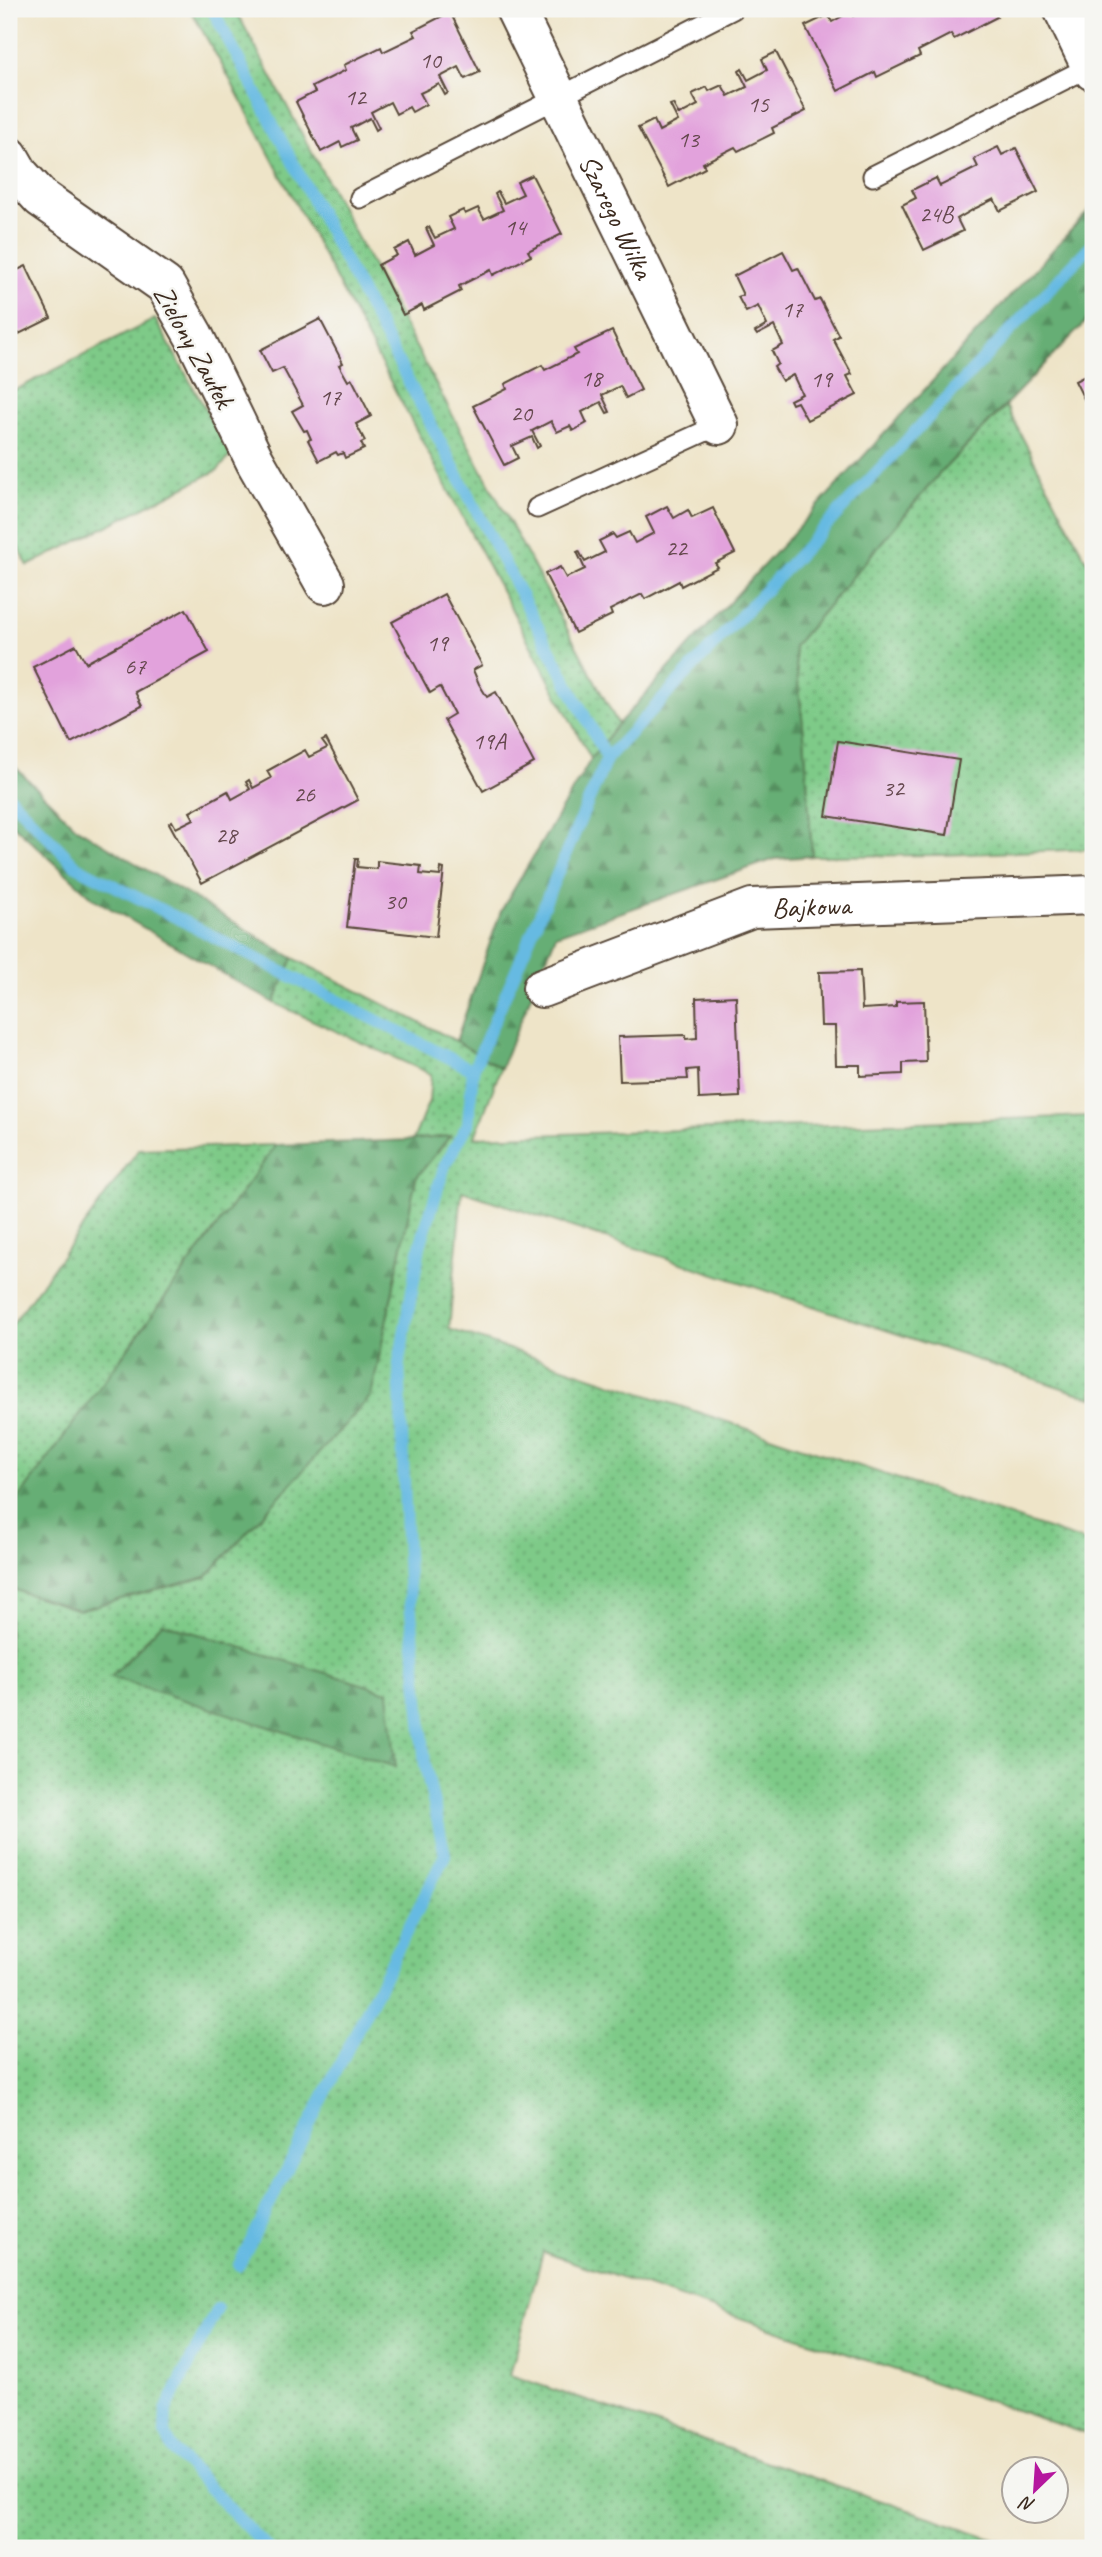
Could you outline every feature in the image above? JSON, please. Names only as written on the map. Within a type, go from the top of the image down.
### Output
[{"type":"street","name":"Szarego Wilka","points":[[515,9],[719,425]]},
{"type":"street","points":[[1063,9],[1092,68]]},
{"type":"street","name":"Zielony Zaułek","points":[[12,171],[41,198],[164,285],[194,336],[255,461],[325,584]]},
{"type":"street","name":"Bajkowa","points":[[542,988],[752,908],[1093,895]]},
{"type":"lane","points":[[360,198],[733,9]]},
{"type":"lane","points":[[873,176],[1092,68]]},
{"type":"lane","points":[[537,508],[719,425]]},
{"type":"green space","points":[[190,9],[235,9],[618,724],[591,759],[227,74]]},
{"type":"green space","points":[[1093,206],[1093,314],[940,473],[794,646],[804,734],[812,856],[775,859],[556,935],[501,1068],[456,1041],[501,911],[591,759],[618,724]]},
{"type":"green space","points":[[155,319],[231,455],[218,470],[28,566],[9,530],[9,393]]},
{"type":"green space","points":[[1006,406],[1093,573],[1093,849],[940,855],[812,856],[804,734],[794,646],[940,473]]},
{"type":"green space","points":[[9,761],[77,828],[293,958],[274,1003],[94,899],[9,821]]},
{"type":"green space","points":[[293,958],[456,1041],[501,1068],[475,1137],[1093,1116],[1093,1398],[462,1191],[449,1329],[1093,1544],[1093,2436],[543,2252],[510,2375],[1021,2548],[9,2548],[9,1588],[79,1610],[371,1396],[416,1178],[449,1136],[413,1140],[429,1101],[431,1074],[274,1003]]},
{"type":"green space","points":[[450,1136],[416,1178],[371,1396],[206,1577],[79,1610],[9,1588],[9,1512],[276,1145]]},
{"type":"green space","points":[[276,1145],[9,1512],[9,1329],[139,1149]]},
{"type":"green space","points":[[162,1623],[388,1692],[396,1767],[111,1677]]},
{"type":"building","points":[[580,9],[596,9],[583,15]]},
{"type":"building","points":[[844,9],[849,9],[853,16],[867,9],[992,9],[997,17],[954,39],[951,34],[918,51],[920,56],[877,77],[875,72],[838,91],[805,26],[828,15],[832,22],[846,14]]},
{"type":"building","points":[[450,12],[480,72],[465,79],[459,67],[440,77],[448,93],[445,95],[439,84],[420,93],[426,104],[412,112],[409,107],[396,114],[390,102],[371,112],[379,128],[376,130],[370,118],[351,128],[357,140],[342,147],[340,142],[321,152],[296,102],[315,92],[312,87],[346,70],[344,65],[381,47],[383,52],[416,36],[413,31]]},
{"type":"building","points":[[776,52],[806,111],[772,128],[774,133],[738,151],[735,147],[703,163],[705,168],[669,187],[638,128],[654,120],[659,131],[678,121],[670,105],[673,104],[679,115],[698,105],[692,94],[707,87],[709,91],[722,85],[728,96],[747,87],[739,71],[742,69],[748,80],[767,70],[762,59]]},
{"type":"building","points":[[998,147],[1002,155],[1016,148],[1038,192],[1000,211],[994,199],[976,208],[957,219],[963,231],[924,250],[902,205],[916,198],[912,190],[936,178],[940,186],[978,167],[974,159]]},
{"type":"building","points":[[532,175],[562,234],[528,251],[531,256],[493,275],[491,270],[459,286],[461,291],[424,310],[422,305],[403,315],[378,265],[397,255],[394,250],[409,242],[415,255],[434,245],[426,228],[429,227],[435,238],[454,229],[448,217],[463,210],[465,214],[478,208],[484,219],[503,210],[495,194],[498,192],[504,203],[523,194],[517,182]]},
{"type":"building","points":[[783,251],[793,270],[798,268],[815,301],[820,299],[839,336],[833,339],[852,374],[847,376],[857,395],[807,420],[797,402],[792,404],[790,400],[802,394],[793,375],[782,381],[774,367],[778,364],[772,351],[783,345],[774,326],[757,335],[755,332],[767,325],[758,306],[746,312],[738,297],[743,295],[734,276]]},
{"type":"building","points":[[26,266],[51,318],[9,339],[9,274]]},
{"type":"building","points":[[320,319],[343,363],[339,365],[348,381],[352,379],[371,416],[356,424],[365,441],[361,443],[364,449],[345,458],[343,453],[338,455],[336,452],[319,461],[308,440],[311,439],[307,430],[304,431],[292,411],[303,405],[283,368],[272,373],[260,350]]},
{"type":"building","points":[[612,331],[641,390],[626,398],[620,386],[602,395],[610,412],[607,413],[601,402],[582,412],[587,423],[573,431],[570,426],[557,432],[551,421],[532,431],[540,446],[537,448],[532,437],[512,446],[518,458],[504,465],[473,406],[507,389],[505,384],[542,365],[545,370],[577,354],[574,349]]},
{"type":"building","points":[[1093,372],[1093,417],[1075,381]]},
{"type":"building","points":[[667,506],[674,518],[688,510],[692,518],[713,508],[735,553],[715,563],[718,567],[681,586],[679,581],[645,599],[642,594],[610,610],[612,615],[575,633],[545,574],[560,567],[566,578],[585,569],[577,552],[579,551],[585,562],[605,552],[599,541],[613,534],[616,538],[629,532],[635,543],[654,533],[646,517]]},
{"type":"building","points":[[444,594],[482,665],[473,670],[479,684],[487,697],[496,692],[534,763],[483,791],[444,720],[454,714],[440,687],[430,693],[392,622]]},
{"type":"building","points":[[186,609],[209,652],[135,692],[142,706],[71,743],[33,667],[76,645],[86,663]]},
{"type":"building","points":[[326,739],[358,800],[202,883],[169,823],[172,821],[176,828],[194,819],[190,812],[228,791],[232,799],[250,789],[246,782],[249,780],[253,788],[271,778],[267,771],[305,750],[309,757],[327,748],[322,741]]},
{"type":"building","points":[[838,741],[959,760],[947,835],[826,816]]},
{"type":"building","points":[[355,859],[358,859],[357,867],[377,869],[377,861],[421,866],[420,874],[440,876],[441,868],[444,869],[436,937],[347,927]]},
{"type":"building","points":[[860,971],[862,1009],[896,1007],[896,1002],[924,1001],[926,1062],[903,1063],[903,1074],[860,1076],[860,1065],[836,1065],[835,1026],[821,1026],[819,972]]},
{"type":"building","points":[[736,996],[740,1097],[699,1099],[698,1069],[687,1070],[688,1079],[620,1081],[618,1037],[686,1035],[686,1039],[697,1038],[696,998]]},
{"type":"waterway","points":[[212,9],[607,758]]},
{"type":"waterway","points":[[239,2265],[445,1855],[425,1764],[408,1579],[399,1363],[420,1246],[445,1165],[468,1124],[473,1070],[607,758],[1093,243]]},
{"type":"waterway","points":[[9,797],[76,866],[473,1070]]},
{"type":"waterway","points":[[217,2309],[166,2410],[165,2433],[175,2452],[267,2548]]}]
